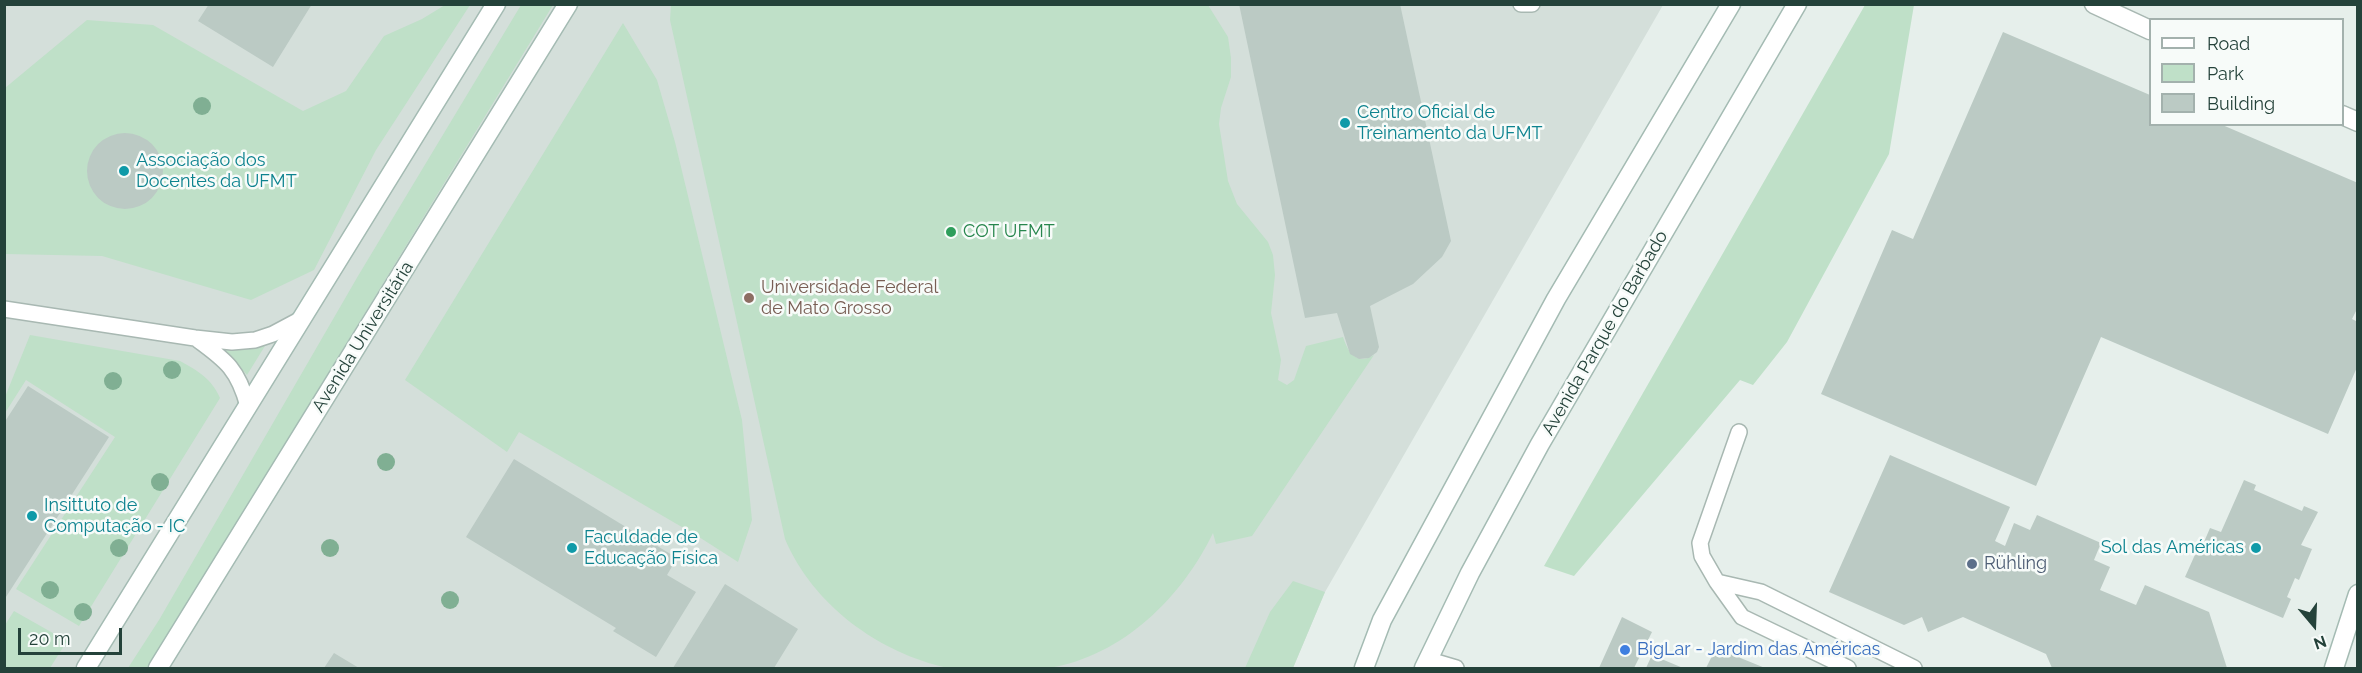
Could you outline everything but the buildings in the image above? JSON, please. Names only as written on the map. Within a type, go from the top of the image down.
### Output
[{"type":"street","points":[[86,669],[496,4]]},
{"type":"street","name":"Avenida Universitária","points":[[158,669],[568,4]]},
{"type":"street","points":[[1364,669],[1382,620],[1556,299],[1731,4]]},
{"type":"street","name":"Avenida Parque do Barbado","points":[[1427,664],[1470,573],[1540,444],[1797,4]]},
{"type":"street","points":[[2094,4],[2149,29]]},
{"type":"street","points":[[2344,116],[2358,122]]},
{"type":"street","points":[[2334,669],[2358,594]]},
{"type":"lane","points":[[1521,4],[1532,4]]},
{"type":"lane","points":[[4,309],[232,342],[255,340],[273,334],[303,318]]},
{"type":"lane","points":[[195,338],[232,367],[243,387],[248,406]]},
{"type":"lane","points":[[1739,432],[1700,543],[1702,556],[1742,617],[1848,669]]},
{"type":"lane","points":[[1717,582],[1761,592],[1914,669]]},
{"type":"lane","points":[[1427,664],[1456,669]]},
{"type":"shaded area","name":"Universidade Federal de Mato Grosso","points":[[4,5],[1663,5],[1325,592],[1293,668],[5,668]]},
{"type":"green space","points":[[445,5],[470,5],[376,150],[314,270],[251,300],[102,256],[5,254],[5,88],[87,20],[153,25],[303,111],[346,91],[384,36],[422,19]]},
{"type":"green space","points":[[521,5],[553,5],[148,668],[128,668],[159,620],[358,276]]},
{"type":"green space","points":[[671,5],[1208,5],[1228,37],[1231,58],[1231,77],[1221,108],[1219,124],[1228,181],[1237,204],[1268,242],[1273,255],[1275,275],[1271,313],[1281,360],[1278,380],[1287,385],[1294,380],[1306,346],[1343,337],[1347,348],[1354,356],[1362,359],[1374,355],[1252,536],[1216,544],[1213,533],[1185,579],[1147,620],[1125,637],[1101,651],[1049,668],[948,668],[922,661],[873,638],[831,605],[797,563],[785,539],[670,20]]},
{"type":"green space","points":[[1865,5],[1914,5],[1889,154],[1787,342],[1753,385],[1740,380],[1574,576],[1544,566]]},
{"type":"green space","points":[[623,23],[657,80],[675,142],[742,420],[752,520],[738,562],[519,432],[507,452],[405,380]]},
{"type":"green space","points":[[30,335],[180,361],[213,385],[220,398],[79,626],[16,589],[115,437],[26,380],[5,413],[5,397]]},
{"type":"green space","points":[[268,341],[247,375],[230,356],[218,348]]},
{"type":"green space","points":[[1293,581],[1325,592],[1293,668],[1245,668],[1270,612]]},
{"type":"green space","points":[[14,611],[67,641],[50,668],[5,668],[5,625]]},
{"type":"place","name":"Centro Oficial de Treinamento da UFMT","points":[[1345,123]]},
{"type":"place","name":"Associação dos Docentes da UFMT","points":[[124,171]]},
{"type":"place","name":"COT UFMT","points":[[951,232]]},
{"type":"place","name":"Universidade Federal de Mato Grosso","points":[[749,298]]},
{"type":"place","name":"Insittuto de Computação - IC","points":[[32,516]]},
{"type":"place","name":"Faculdade de Educação Física","points":[[572,548]]},
{"type":"place","name":"Sol das Américas","points":[[2256,548]]},
{"type":"place","name":"Rühling","points":[[1972,564]]},
{"type":"place","name":"BigLar - Jardim das Américas","points":[[1625,650]]}]
